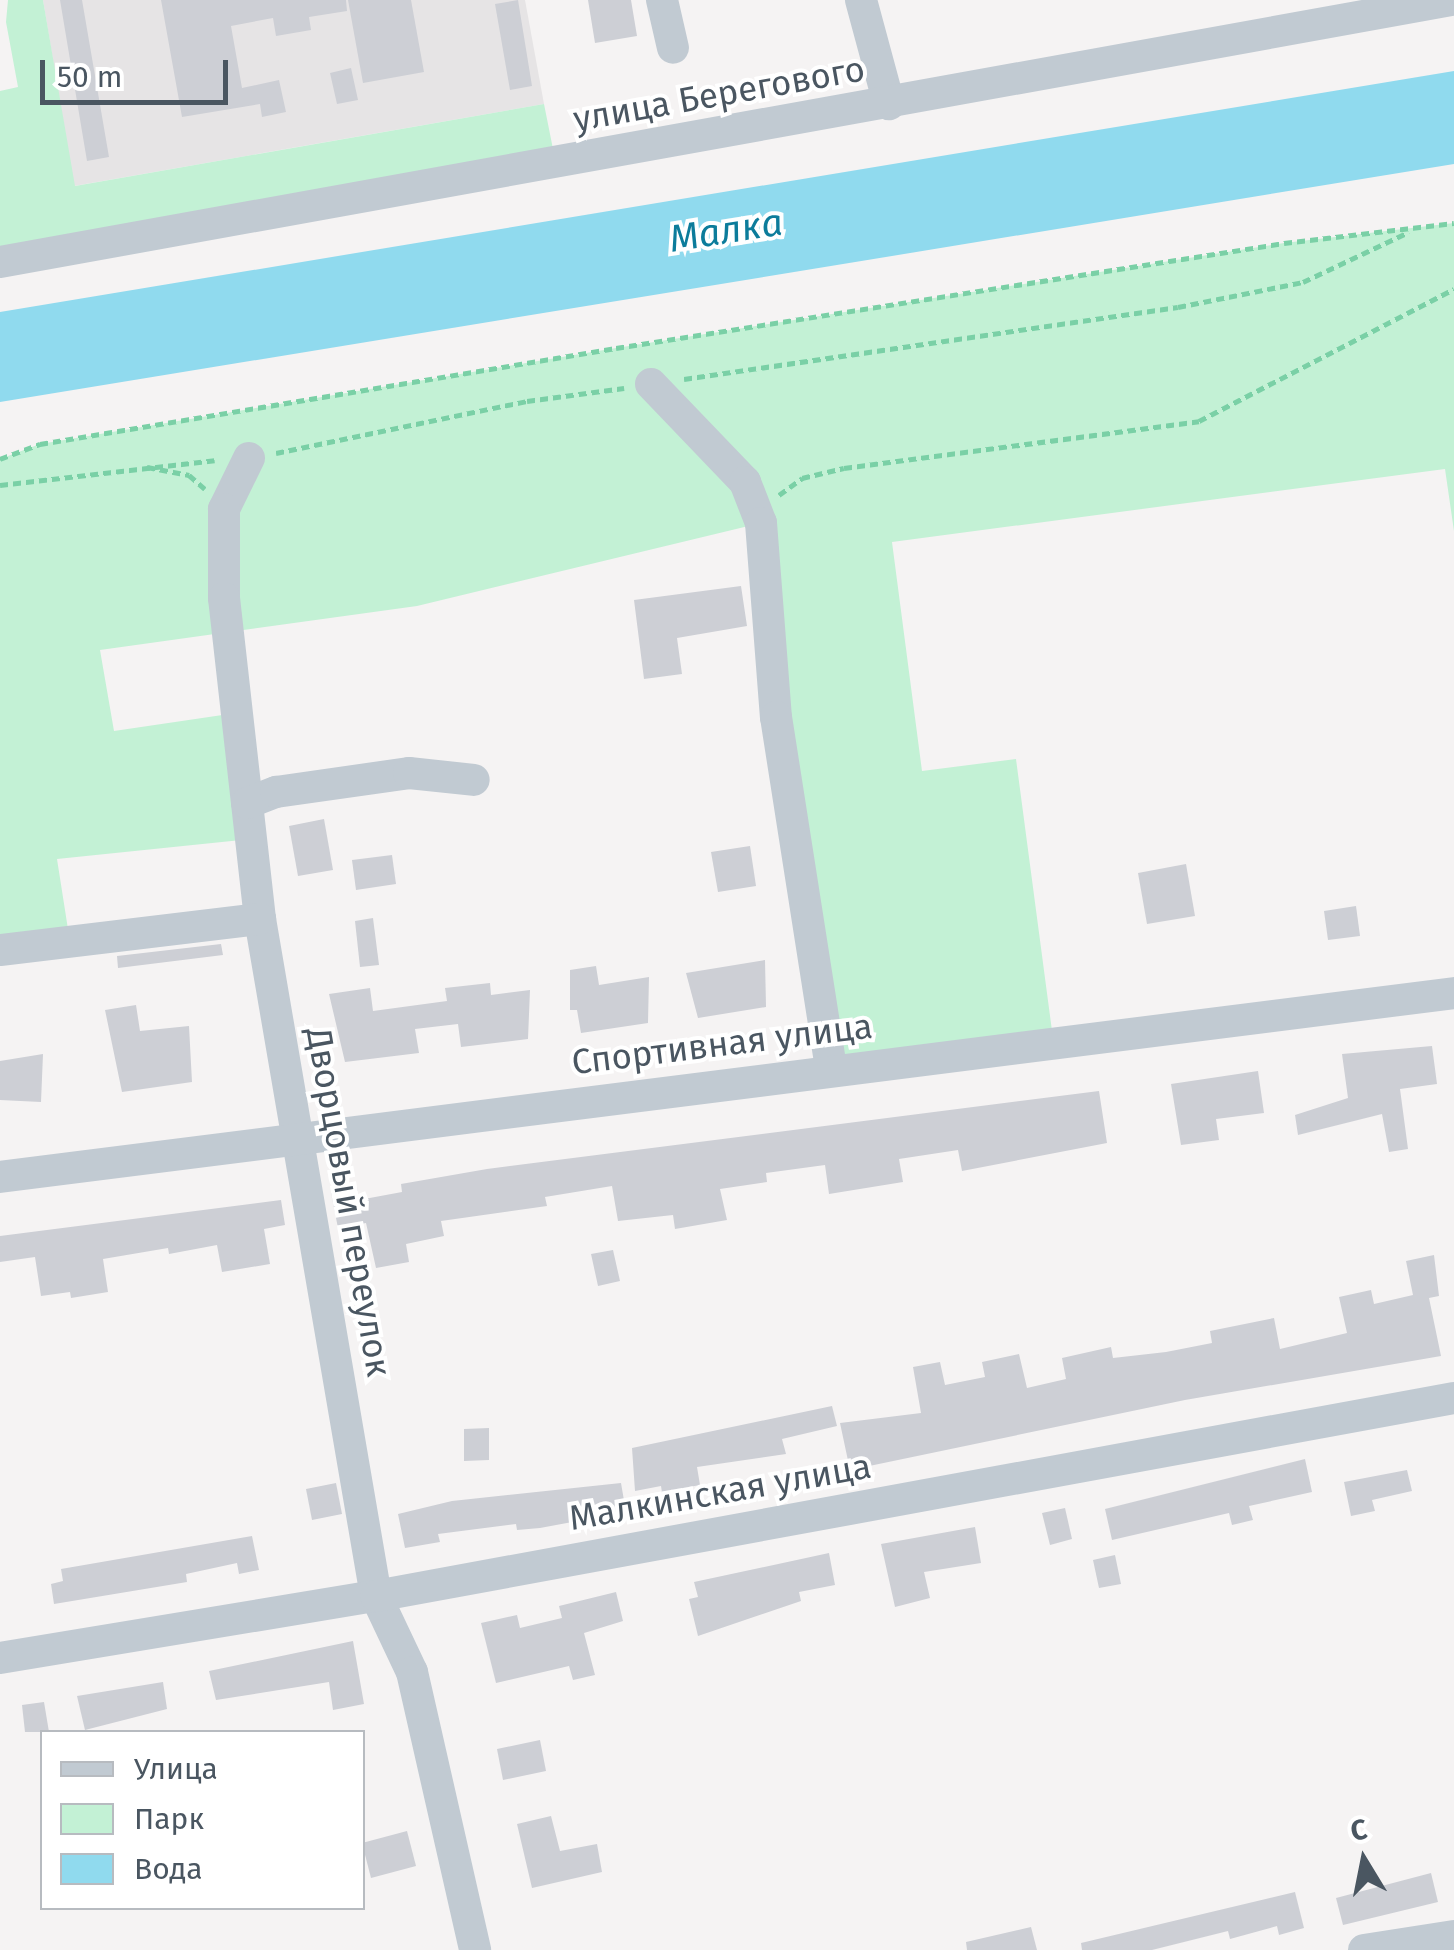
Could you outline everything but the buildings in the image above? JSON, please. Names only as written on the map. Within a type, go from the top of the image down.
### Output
[{"type":"street","points":[[662,0],[673,48]]},
{"type":"street","points":[[861,0],[889,104]]},
{"type":"street","name":"улица Берегового","points":[[0,262],[889,104],[1390,6],[1452,0]]},
{"type":"street","points":[[652,384],[746,482],[762,523],[776,717],[831,1069]]},
{"type":"street","name":"Дворцовый переулок","points":[[249,458],[224,510],[224,598],[260,919],[376,1596],[412,1672],[475,1950]]},
{"type":"street","points":[[246,803],[276,792],[409,774],[474,780]]},
{"type":"street","points":[[0,950],[260,919]]},
{"type":"street","name":"Спортивная улица","points":[[0,1177],[831,1069],[1454,994]]},
{"type":"street","name":"Малкинская улица","points":[[0,1658],[376,1596],[1454,1398]]},
{"type":"street","points":[[1364,1950],[1454,1936]]},
{"type":"path","points":[[0,459],[58,441],[616,348],[1284,243],[1454,224]]},
{"type":"path","points":[[0,485],[140,465],[249,458],[512,404],[1178,307],[1303,282],[1413,230]]},
{"type":"path","points":[[762,523],[778,495],[802,478],[844,468],[1199,421],[1454,289]]},
{"type":"path","points":[[140,465],[189,475],[224,510]]},
{"type":"shaded area","points":[[43,0],[525,0],[544,104],[74,186]]},
{"type":"green space","points":[[8,0],[43,0],[75,186],[544,104],[556,164],[0,262],[0,91],[18,87],[6,22]]},
{"type":"green space","points":[[1454,223],[1454,531],[1445,469],[892,542],[922,771],[1016,759],[1054,1046],[831,1069],[761,523],[417,606],[100,650],[114,731],[236,713],[251,839],[57,859],[70,942],[0,950],[0,459],[40,444],[616,348],[1284,243]]},
{"type":"water","name":"Малка","points":[[1454,71],[1454,164],[0,402],[0,312]]}]
